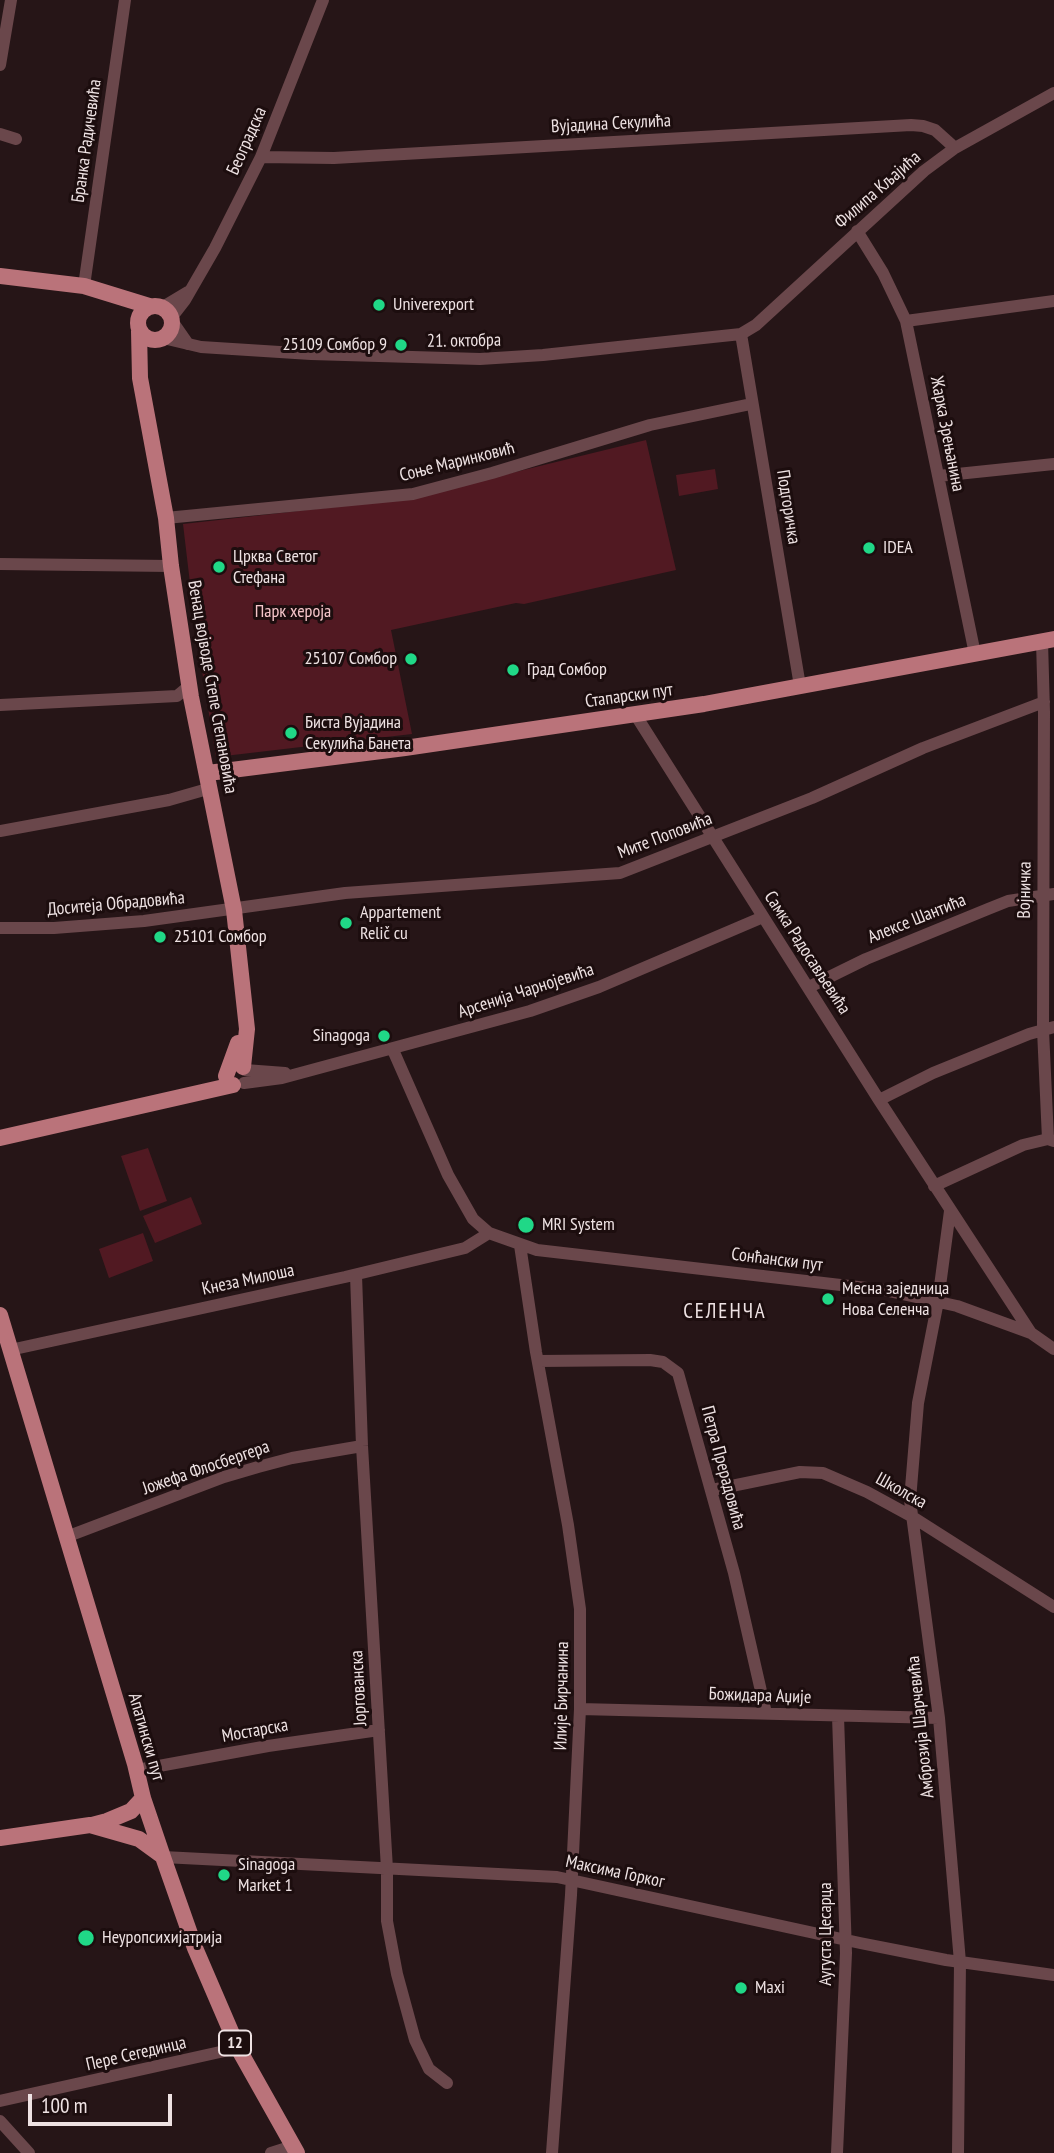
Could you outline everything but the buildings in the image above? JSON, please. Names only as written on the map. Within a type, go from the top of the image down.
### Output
[{"type":"main road","points":[[0,276],[84,286],[164,313]]},
{"type":"main road","points":[[111,294],[148,338],[162,338]]},
{"type":"main road","points":[[138,327],[142,311],[164,313]]},
{"type":"main road","points":[[140,360],[170,330],[164,313]]},
{"type":"main road","name":"Венац војводе Степе Степановића","points":[[138,327],[140,378],[166,518],[183,691],[194,709],[234,910],[245,1021],[240,1028],[237,1075]]},
{"type":"main road","name":"Стапарски пут","points":[[209,780],[704,704],[1048,640]]},
{"type":"main road","points":[[0,1138],[179,1097],[188,1090],[237,1075]]},
{"type":"main road","name":"Апатински пут","points":[[0,1315],[143,1798],[195,1948],[238,2048],[295,2150]]},
{"type":"main road","points":[[0,1838],[107,1821],[131,1811],[143,1798]]},
{"type":"main road","points":[[90,1825],[139,1839],[163,1857]]},
{"type":"street","points":[[0,65],[11,0]]},
{"type":"street","name":"Бранка Радичевића","points":[[84,286],[125,0]]},
{"type":"street","name":"Београдска","points":[[164,313],[191,290],[261,157],[323,0]]},
{"type":"street","name":"Филипа Кљајића","points":[[741,334],[756,325],[924,171],[956,148],[1054,93]]},
{"type":"street","name":"Вујадина Секулића","points":[[261,157],[334,158],[911,125],[934,131],[956,148]]},
{"type":"street","points":[[0,134],[16,139]]},
{"type":"street","name":"Жарка Зрењанина","points":[[857,231],[883,273],[906,321],[975,654]]},
{"type":"street","points":[[906,321],[1054,301]]},
{"type":"street","points":[[164,313],[188,344]]},
{"type":"street","name":"21. октобра","points":[[162,338],[201,347],[311,354],[480,359],[593,351],[741,334]]},
{"type":"street","name":"Подгоричка","points":[[741,334],[800,685]]},
{"type":"street","name":"Соње Маринковић","points":[[166,518],[413,494],[650,425],[751,404]]},
{"type":"street","points":[[938,477],[1054,464]]},
{"type":"street","points":[[0,564],[170,566]]},
{"type":"street","name":"Војничка","points":[[1048,640],[1048,1029],[1051,1140]]},
{"type":"street","points":[[0,705],[183,691]]},
{"type":"street","name":"Мите Поповића","points":[[234,910],[345,894],[620,873],[813,798],[923,748],[1047,708]]},
{"type":"street","name":"Самка Радосављевића","points":[[635,714],[950,1211],[1031,1333]]},
{"type":"street","points":[[0,831],[169,800],[209,780]]},
{"type":"street","name":"Алексе Шантића","points":[[808,987],[866,959],[1008,901],[1048,895]]},
{"type":"street","name":"Доситеја Обрадовића","points":[[0,928],[54,928],[234,910]]},
{"type":"street","name":"Арсенија Чарнојевића","points":[[237,1075],[292,1075],[530,1012],[763,917]]},
{"type":"street","points":[[879,1100],[943,1069],[1048,1029]]},
{"type":"street","points":[[393,1049],[448,1175],[474,1219],[489,1233]]},
{"type":"street","points":[[934,1185],[1023,1145],[1051,1140]]},
{"type":"street","points":[[938,1301],[950,1211]]},
{"type":"street","name":"Сонћански пут","points":[[489,1233],[520,1245],[550,1251],[884,1290],[938,1301],[1031,1333],[1054,1349]]},
{"type":"street","name":"Кнеза Милоша","points":[[10,1350],[356,1275],[465,1248],[489,1233]]},
{"type":"street","name":"Илије Бирчанина","points":[[520,1245],[538,1361],[569,1525],[580,1609],[580,1709],[572,1879],[552,2153]]},
{"type":"street","name":"Јоргованска","points":[[356,1275],[362,1446],[387,1868],[387,1921],[404,2003],[415,2040],[429,2069],[447,2083]]},
{"type":"street","name":"Амброзија Шарчевића","points":[[938,1301],[918,1403],[910,1500],[939,1718],[960,1962],[958,2153]]},
{"type":"street","name":"Петра Прерадовића","points":[[538,1361],[650,1360],[671,1366],[678,1373],[712,1490],[766,1713]]},
{"type":"street","name":"Јожефа Флосбергера","points":[[66,1537],[235,1474],[292,1458],[362,1446]]},
{"type":"street","name":"Школска","points":[[712,1490],[813,1472],[823,1473],[867,1492],[911,1516],[1054,1607]]},
{"type":"street","name":"Божидара Аџије","points":[[580,1709],[939,1718]]},
{"type":"street","name":"Аугуста Цесарца","points":[[837,2153],[846,1940],[838,1716]]},
{"type":"street","name":"Мостарска","points":[[136,1770],[268,1746],[379,1730]]},
{"type":"street","name":"Максима Горког","points":[[163,1857],[572,1879],[846,1940],[960,1962],[1054,1975]]},
{"type":"street","name":"Пере Сегединца","points":[[0,2101],[238,2048]]},
{"type":"street","points":[[0,2121],[29,2153]]},
{"type":"street","points":[[271,2153],[295,2150]]},
{"type":"green space","name":"Парк хероја","points":[[646,440],[676,570],[391,630],[412,734],[216,757],[196,634],[183,524],[405,499]]},
{"type":"green space","points":[[715,469],[718,489],[679,496],[676,475]]},
{"type":"green space","points":[[148,1148],[167,1201],[140,1211],[121,1156]]},
{"type":"green space","points":[[191,1197],[202,1224],[155,1243],[143,1216]]},
{"type":"green space","points":[[143,1233],[153,1261],[109,1278],[99,1249]]},
{"type":"place","name":"Univerexport","points":[[379,305]]},
{"type":"place","name":"25109 Сомбор 9","points":[[401,345]]},
{"type":"place","name":"IDEA","points":[[869,548]]},
{"type":"place","name":"Црква Светог Стефана","points":[[219,567]]},
{"type":"place","name":"25107 Сомбор","points":[[411,659]]},
{"type":"place","name":"Град Сомбор","points":[[513,670]]},
{"type":"place","name":"Биста Вујадина Секулића Банета","points":[[291,733]]},
{"type":"place","name":"Appartement Relič cu","points":[[346,923]]},
{"type":"place","name":"25101 Сомбор","points":[[160,937]]},
{"type":"place","name":"Sinagoga","points":[[384,1036]]},
{"type":"place","name":"MRI System","points":[[526,1225]]},
{"type":"place","name":"Месна заједница Нова Селенча","points":[[828,1299]]},
{"type":"place","name":"Sinagoga Market 1","points":[[224,1875]]},
{"type":"place","name":"Неуропсихијатрија","points":[[86,1938]]},
{"type":"place","name":"Maxi","points":[[741,1988]]},
{"type":"district","name":"СЕЛЕНЧА","points":[[725,1312]]}]
